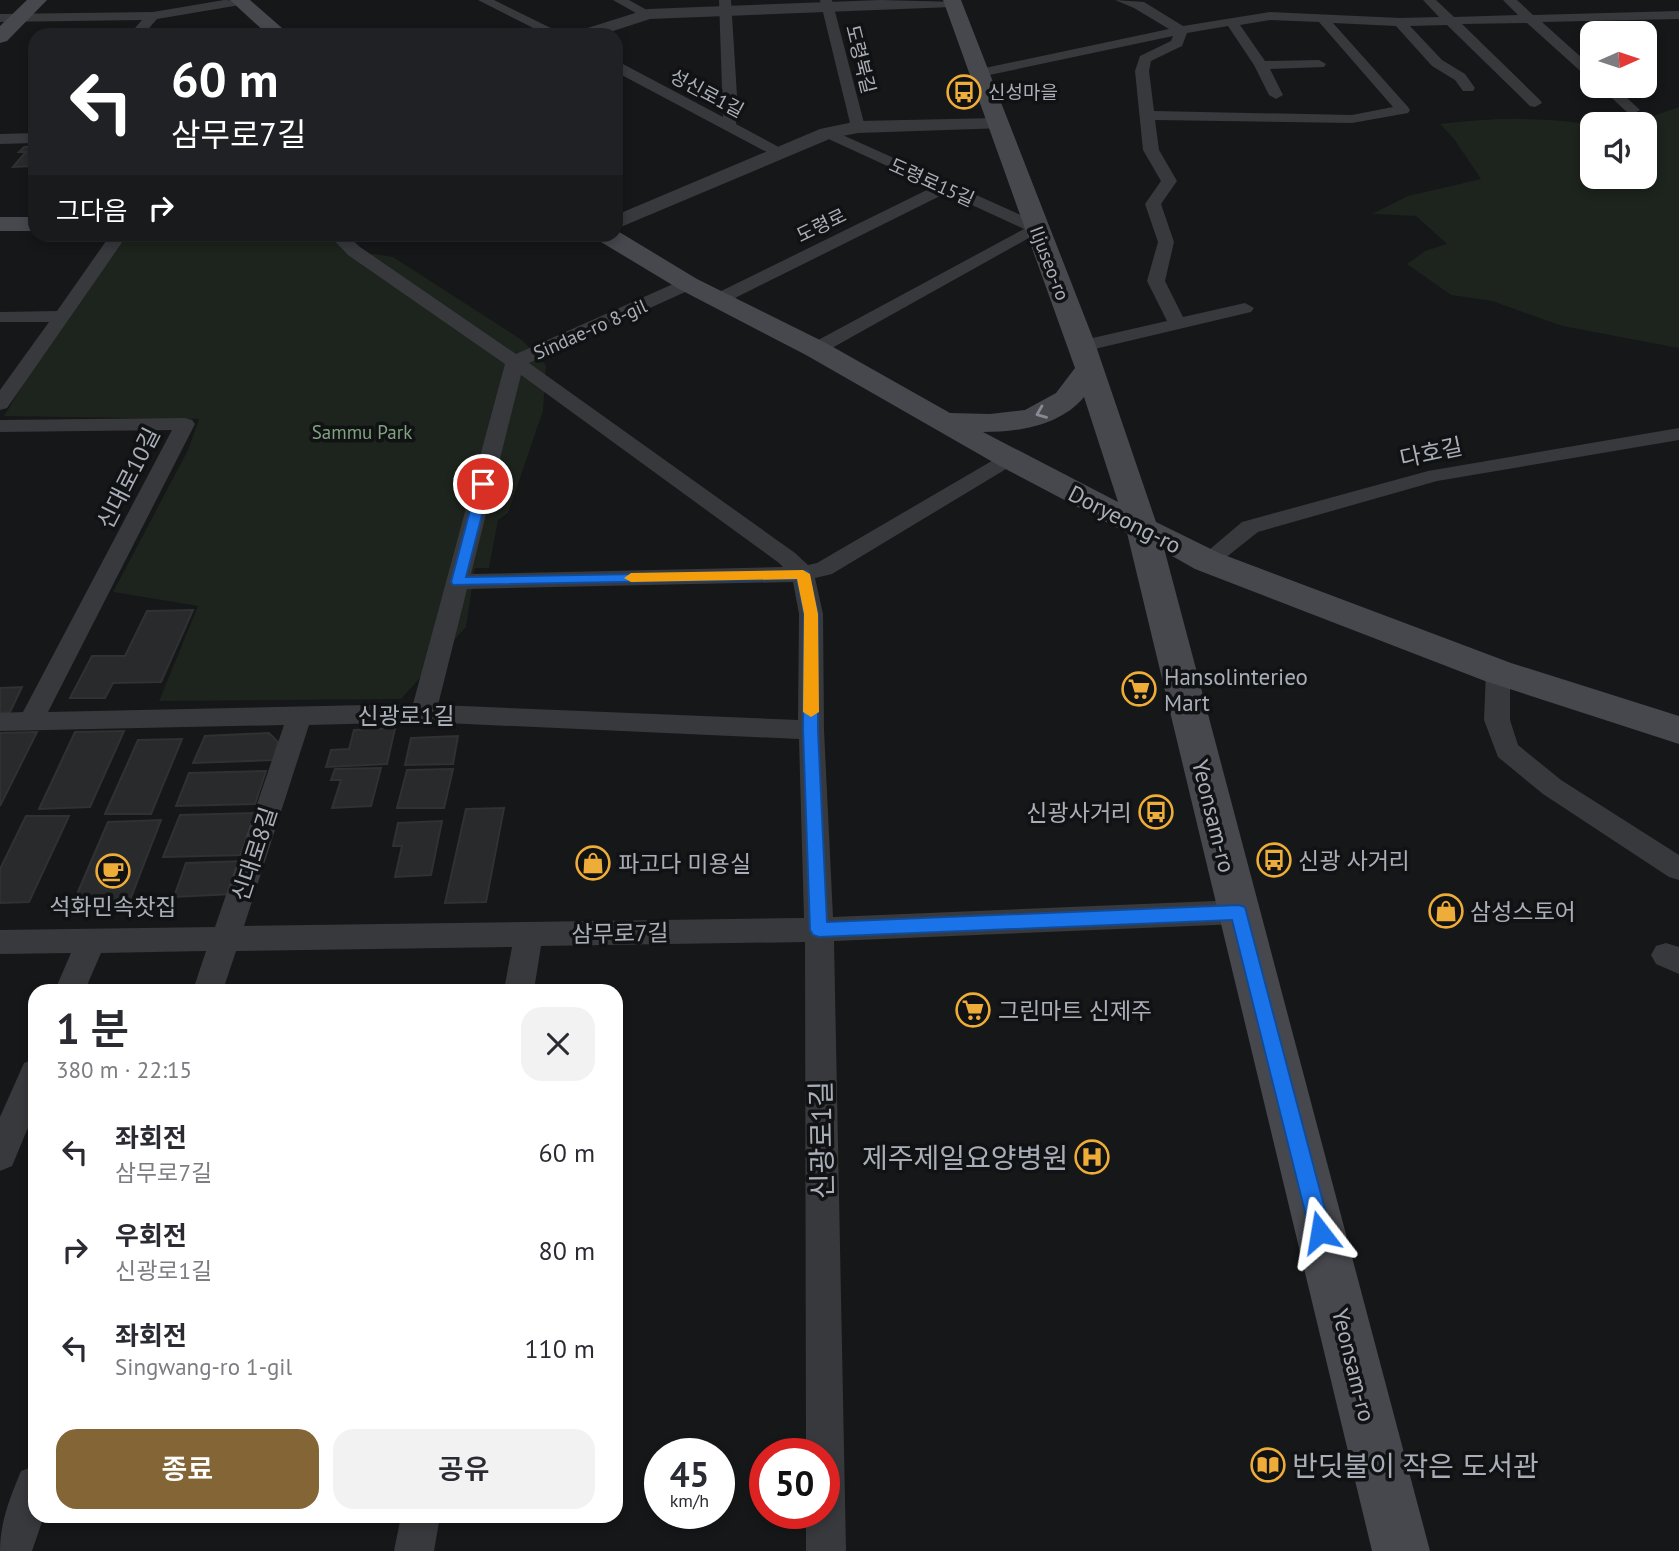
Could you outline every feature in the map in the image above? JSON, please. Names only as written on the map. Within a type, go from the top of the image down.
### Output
[{"type":"main road","points":[[0,37],[38,0]]},
{"type":"main road","points":[[239,1],[272,28]]},
{"type":"main road","name":"Iljuseo-ro","points":[[952,1],[1086,357],[1142,528]]},
{"type":"main road","points":[[0,224],[28,224]]},
{"type":"main road","name":"Doryeong-ro","points":[[618,242],[688,284],[816,349],[1009,459],[1207,561],[1498,672],[1679,730]]},
{"type":"main road","points":[[944,422],[1009,421],[1045,413],[1062,403],[1074,391],[1086,357]]},
{"type":"main road","name":"Yeonsam-ro","points":[[1142,528],[1401,1551]]},
{"type":"street","points":[[484,0],[543,28]]},
{"type":"street","points":[[619,0],[648,14]]},
{"type":"street","points":[[1121,0],[1139,5],[1181,30]]},
{"type":"street","points":[[1429,0],[1535,103]]},
{"type":"street","points":[[1509,0],[1580,63]]},
{"type":"street","points":[[0,18],[153,16],[239,1]]},
{"type":"street","points":[[605,28],[648,14],[725,5],[952,1]]},
{"type":"street","name":"도령북길","points":[[827,3],[858,127]]},
{"type":"street","points":[[725,5],[731,112],[728,126]]},
{"type":"street","points":[[1350,7],[1367,20]]},
{"type":"street","points":[[980,74],[1181,30],[1270,16],[1400,22],[1679,15]]},
{"type":"street","points":[[142,28],[153,16]]},
{"type":"street","points":[[1632,16],[1638,21]]},
{"type":"street","points":[[1147,115],[1352,119],[1403,110],[1323,19]]},
{"type":"street","points":[[1232,22],[1261,65],[1276,95]]},
{"type":"street","points":[[1400,22],[1437,63],[1460,77],[1468,88]]},
{"type":"street","points":[[1177,323],[1156,281],[1166,242],[1153,204],[1169,181],[1151,150],[1142,71],[1145,59],[1177,44],[1181,30]]},
{"type":"street","points":[[1261,65],[1319,64]]},
{"type":"street","name":"성신로1길","points":[[623,70],[781,155]]},
{"type":"street","points":[[1620,98],[1633,110]]},
{"type":"street","name":"도령로15길","points":[[623,220],[781,155],[827,133],[858,127],[998,124]]},
{"type":"street","name":"도령로15길","points":[[827,133],[1037,229]]},
{"type":"street","points":[[0,139],[28,138]]},
{"type":"street","name":"도령로","points":[[717,300],[944,188]]},
{"type":"street","points":[[816,349],[1037,229]]},
{"type":"street","points":[[0,404],[114,242]]},
{"type":"street","points":[[344,242],[787,558],[803,574]]},
{"type":"street","name":"Sindae-ro 8-gil","points":[[423,713],[515,362],[688,284]]},
{"type":"street","points":[[1086,357],[1177,323],[1245,308]]},
{"type":"street","points":[[0,317],[61,316]]},
{"type":"street","name":"신대로10길","points":[[0,426],[185,424],[31,721]]},
{"type":"street","name":"다호길","points":[[1207,561],[1250,527],[1435,475],[1679,433]]},
{"type":"street","points":[[458,582],[803,574],[824,569],[1009,459]]},
{"type":"street","name":"신광로1길","points":[[803,574],[811,614],[811,730],[819,930],[826,1551]]},
{"type":"street","points":[[1498,672],[1497,720],[1507,750],[1552,787],[1679,869]]},
{"type":"street","name":"신광로1길","points":[[0,722],[423,713],[811,730]]},
{"type":"street","name":"신대로8길","points":[[210,984],[299,717]]},
{"type":"street","name":"삼무로7길","points":[[0,942],[819,930],[1239,912]]},
{"type":"street","points":[[520,984],[529,934]]},
{"type":"street","points":[[73,984],[91,942]]},
{"type":"street","points":[[3,1140],[28,1088]]},
{"type":"street","points":[[12,1551],[28,1505]]},
{"type":"street","points":[[414,1551],[420,1523]]},
{"type":"green space","points":[[1679,107],[1679,348],[1562,326],[1492,301],[1451,295],[1407,264],[1425,251],[1447,244],[1416,216],[1372,214],[1408,196],[1481,179],[1454,139],[1440,124],[1478,120],[1555,120],[1580,123],[1580,189],[1657,189],[1657,114]]},
{"type":"green space","name":"Sammu Park","points":[[123,242],[354,242],[355,251],[393,257],[522,340],[546,365],[543,411],[508,513],[498,520],[489,568],[475,568],[466,627],[401,699],[159,701],[198,606],[113,592],[188,450],[199,419],[4,416],[44,350]]},
{"type":"building","points":[[28,147],[28,166],[13,167],[26,152],[19,152]]},
{"type":"building","points":[[193,610],[161,682],[113,683],[105,698],[70,698],[92,656],[125,656],[147,611]]},
{"type":"building","points":[[22,687],[10,712],[0,713],[0,688]]},
{"type":"building","points":[[395,728],[387,764],[326,767],[331,750],[349,749],[354,730]]},
{"type":"building","points":[[124,731],[90,807],[39,809],[75,732]]},
{"type":"building","points":[[37,732],[0,806],[0,733]]},
{"type":"building","points":[[269,733],[278,742],[273,760],[193,763],[205,736]]},
{"type":"building","points":[[458,736],[453,764],[405,765],[411,738]]},
{"type":"building","points":[[182,739],[151,814],[105,814],[138,740]]},
{"type":"building","points":[[381,768],[371,806],[332,808],[341,780],[331,780],[335,769]]},
{"type":"building","points":[[453,769],[444,808],[397,808],[407,770]]},
{"type":"building","points":[[266,771],[255,804],[176,806],[189,773]]},
{"type":"building","points":[[504,808],[486,902],[445,903],[466,809]]},
{"type":"building","points":[[259,813],[245,855],[163,857],[180,815]]},
{"type":"building","points":[[26,816],[69,816],[29,902],[0,903],[0,869]]},
{"type":"building","points":[[161,820],[130,900],[74,901],[108,822]]},
{"type":"building","points":[[442,821],[431,875],[395,877],[402,846],[393,846],[398,823]]},
{"type":"building","points":[[244,861],[233,894],[174,897],[186,863]]},
{"type":"slow traffic","points":[[631,578],[803,574],[811,614],[811,712]]},
{"type":"place","name":"신성마을","points":[[964,92]]},
{"type":"place","name":"Hansolinterieo Mart","points":[[1139,689]]},
{"type":"place","name":"신광사거리","points":[[1156,812]]},
{"type":"place","name":"신광 사거리","points":[[1274,860]]},
{"type":"place","name":"파고다 미용실","points":[[593,863]]},
{"type":"place","name":"석화민속찻집","points":[[113,871]]},
{"type":"place","name":"삼성스토어","points":[[1446,911]]},
{"type":"place","name":"그린마트 신제주","points":[[973,1010]]},
{"type":"place","name":"제주제일요양병원","points":[[1092,1157]]},
{"type":"place","name":"반딧불이 작은 도서관","points":[[1268,1465]]},
{"type":"route","points":[[483,484],[458,582],[803,574],[811,614],[811,730],[819,930],[1239,912],[1320,1232]]}]
